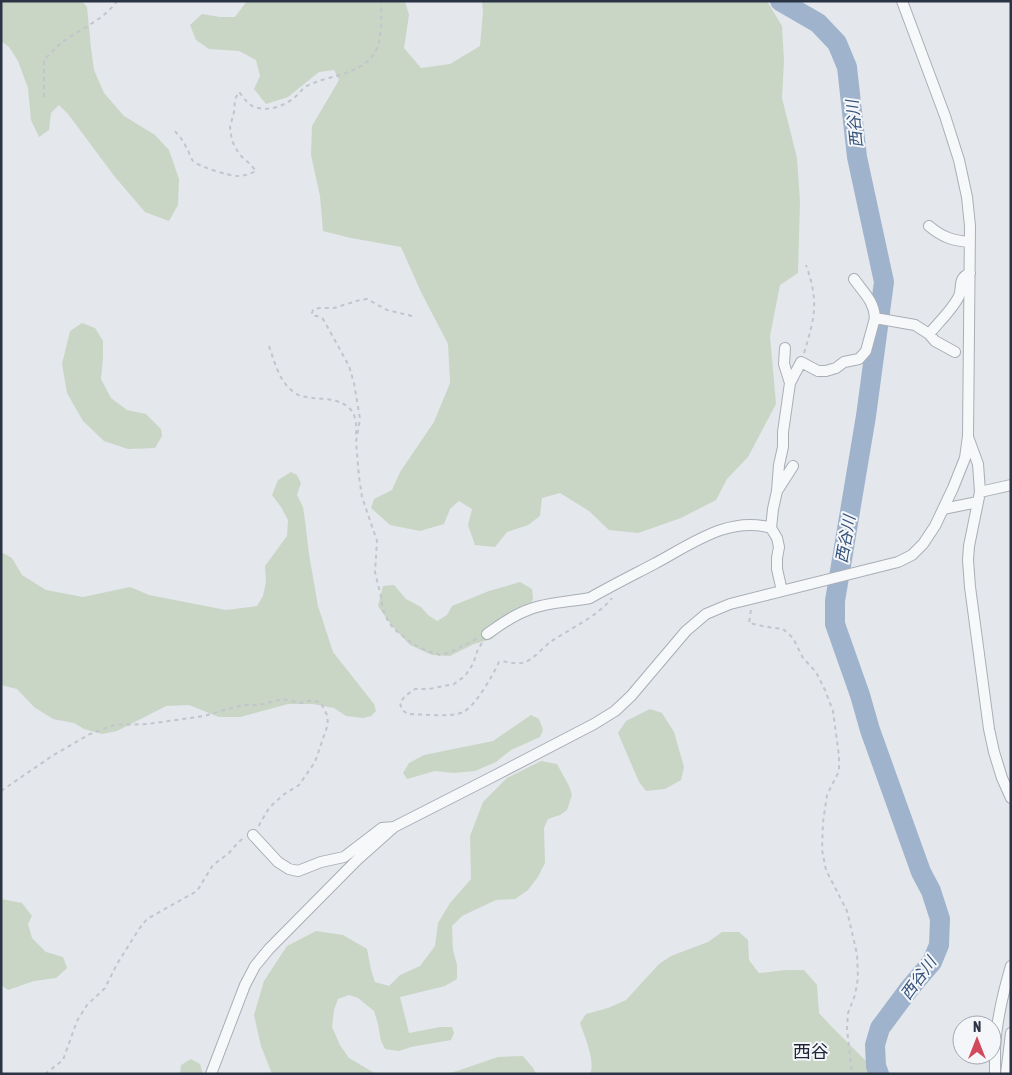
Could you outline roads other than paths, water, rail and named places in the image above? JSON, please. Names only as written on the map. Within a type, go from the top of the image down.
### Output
[{"type":"street","points":[[212,1074],[245,986],[255,966],[269,949],[357,860],[394,827],[594,724],[615,711],[631,696],[686,631],[706,614],[730,604],[898,562],[912,554],[923,544],[943,509],[965,458],[968,436],[970,242],[967,197],[959,160],[945,116],[902,1]]},
{"type":"street","points":[[929,226],[939,234],[970,242]]},
{"type":"street","points":[[929,334],[954,304],[960,295],[962,279],[970,273]]},
{"type":"street","points":[[854,280],[872,303],[879,319]]},
{"type":"street","points":[[879,319],[915,324],[935,341],[956,352]]},
{"type":"street","points":[[782,591],[777,569],[779,547],[777,538],[771,528],[790,382],[801,362],[818,371],[826,371],[836,368],[844,362],[859,359],[866,351],[879,319]]},
{"type":"street","points":[[784,348],[784,364],[790,382]]},
{"type":"street","points":[[968,436],[978,464],[979,497],[969,546],[970,587],[991,736],[996,761],[1011,798]]},
{"type":"street","points":[[777,491],[793,466]]},
{"type":"street","points":[[943,509],[1011,486]]},
{"type":"street","points":[[487,634],[528,610],[590,598],[710,534],[732,526],[762,525],[771,528]]},
{"type":"street","points":[[253,836],[278,862],[289,869],[298,870],[344,857],[382,828],[394,827]]},
{"type":"street","points":[[995,1074],[997,1027],[1011,966]]},
{"type":"street","points":[[1006,1074],[1011,1034]]},
{"type":"waterway","name":"西谷川","points":[[780,1],[818,23],[837,43],[847,67],[857,157],[884,282],[866,416],[835,601],[835,624],[870,730],[940,919],[939,945],[932,962],[880,1028],[875,1045],[876,1066],[879,1074]]},
{"type":"district","name":"西谷","points":[[811,1051]]}]
